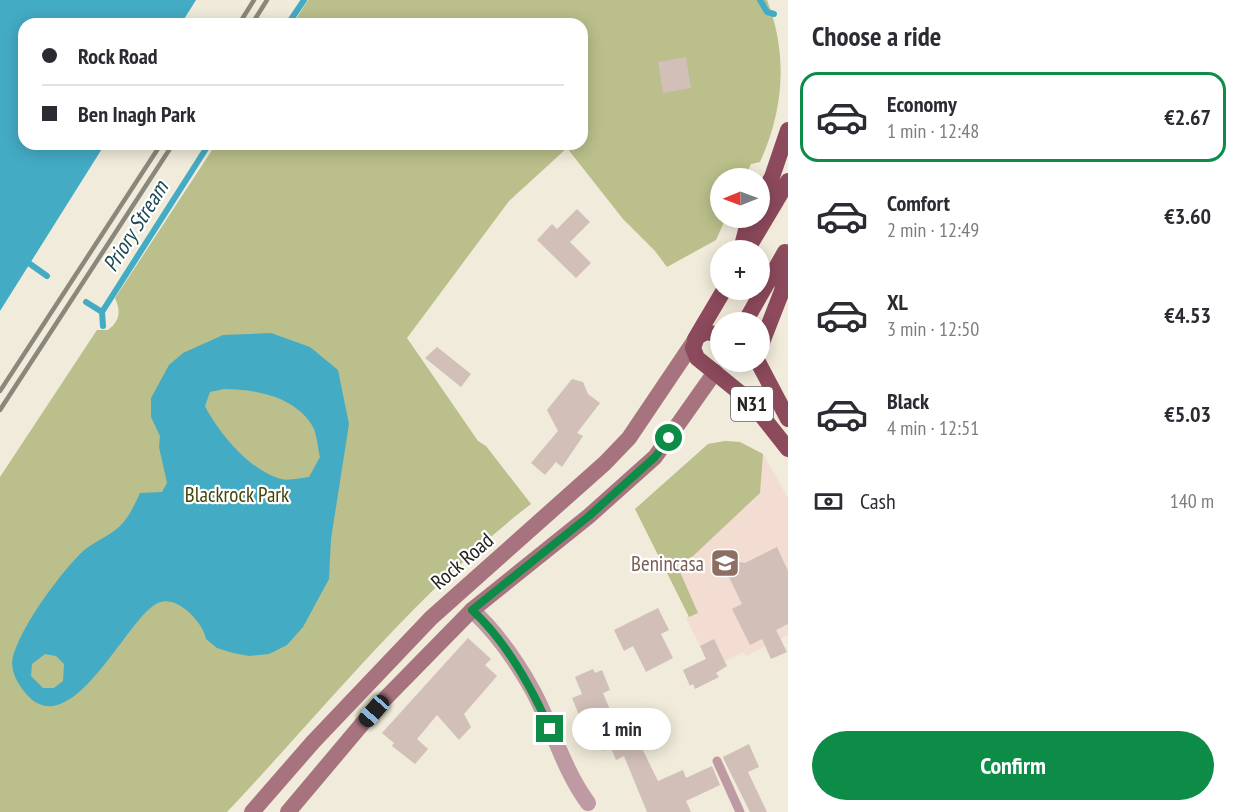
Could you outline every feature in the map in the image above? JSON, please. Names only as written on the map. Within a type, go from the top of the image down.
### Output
[{"type":"highway","points":[[770,181],[788,130]]},
{"type":"highway","points":[[753,240],[788,181]]},
{"type":"highway","points":[[751,312],[788,246]]},
{"type":"highway","points":[[770,323],[783,291],[788,255]]},
{"type":"highway","points":[[695,340],[718,300]]},
{"type":"highway","points":[[695,340],[706,332],[710,333]]},
{"type":"highway","name":"N31","points":[[695,340],[693,348],[697,358],[710,364]]},
{"type":"highway","name":"N31","points":[[723,372],[750,401],[788,449]]},
{"type":"highway","name":"N31","points":[[764,372],[788,419]]},
{"type":"main road","name":"Rock Road","points":[[252,812],[314,742],[431,618],[605,464],[629,438],[695,340]]},
{"type":"main road","name":"Rock Road","points":[[288,812],[374,711],[472,610],[589,516],[655,457],[714,372]]},
{"type":"street","points":[[472,610],[500,640],[533,691],[575,786],[588,803]]},
{"type":"lane","points":[[717,761],[740,812]]},
{"type":"shaded area","name":"Benincasa","points":[[725,441],[740,442],[763,454],[788,498],[788,635],[746,656],[744,652],[725,661],[714,640],[700,646],[686,618],[689,616],[635,509],[708,444]]},
{"type":"green space","name":"Blackrock Park","points":[[308,0],[767,0],[774,20],[780,61],[778,102],[768,142],[760,162],[751,164],[749,168],[710,168],[710,228],[721,228],[716,240],[710,240],[710,243],[667,267],[655,251],[623,219],[569,150],[588,150],[588,18],[297,18]]},
{"type":"green space","name":"Blackrock Park","points":[[212,150],[565,150],[509,201],[407,338],[478,441],[486,446],[531,504],[449,574],[411,612],[227,812],[0,812],[0,477],[97,330],[108,330],[115,323],[118,307],[115,298]]},
{"type":"green space","points":[[725,441],[740,442],[763,454],[760,493],[693,556],[677,565],[698,613],[689,617],[635,509],[708,444]]},
{"type":"water","points":[[0,0],[196,0],[185,18],[18,18],[18,150],[101,150],[0,311]]},
{"type":"water","points":[[271,333],[310,347],[338,370],[349,424],[331,539],[329,579],[303,627],[287,645],[269,654],[249,656],[217,648],[206,639],[198,622],[185,609],[171,602],[160,602],[143,615],[95,676],[77,694],[58,705],[40,705],[23,690],[14,673],[12,663],[19,641],[42,600],[80,554],[121,525],[140,493],[162,492],[167,483],[159,447],[160,436],[151,417],[151,398],[169,365],[183,353],[223,335]],"holes":[[[224,389],[262,393],[275,397],[298,409],[307,418],[314,429],[320,457],[309,477],[284,480],[269,475],[236,449],[205,406],[210,392]],[[45,654],[56,656],[64,664],[63,681],[54,688],[43,688],[31,676],[32,664]]]},
{"type":"building","points":[[686,57],[691,88],[663,93],[658,62]]},
{"type":"building","points":[[577,209],[590,222],[570,242],[591,263],[576,278],[537,240],[552,224],[557,229]]},
{"type":"building","points":[[437,347],[471,374],[461,387],[425,358]]},
{"type":"building","points":[[572,379],[583,382],[588,394],[600,403],[577,433],[583,436],[562,467],[556,462],[545,475],[531,463],[558,431],[547,410]]},
{"type":"building","points":[[777,547],[788,571],[788,624],[776,630],[787,652],[771,659],[762,639],[750,645],[732,609],[742,604],[727,573],[735,561],[745,563]]},
{"type":"building","points":[[658,608],[669,630],[661,634],[673,658],[646,672],[633,646],[624,651],[614,630]]},
{"type":"building","points":[[468,638],[491,659],[485,665],[497,676],[464,714],[471,727],[459,740],[437,715],[417,739],[428,749],[415,764],[392,746],[394,743],[382,733]]},
{"type":"building","points":[[714,639],[727,666],[716,673],[719,677],[695,689],[693,684],[690,686],[683,670],[706,659],[700,646]]},
{"type":"building","points":[[593,669],[595,673],[602,670],[610,690],[603,693],[617,727],[629,722],[658,781],[683,770],[686,778],[712,766],[720,785],[686,801],[691,812],[647,812],[624,756],[616,760],[611,748],[604,751],[586,711],[579,715],[572,698],[582,694],[575,677]]},
{"type":"building","points":[[749,744],[759,767],[748,772],[767,812],[750,812],[723,757]]},
{"type":"waterway","name":"Priory Stream","points":[[292,18],[304,0]]},
{"type":"waterway","name":"Priory Stream","points":[[760,0],[767,12],[774,14]]},
{"type":"waterway","name":"Priory Stream","points":[[86,302],[102,312],[205,150]]},
{"type":"waterway","name":"Priory Stream","points":[[23,259],[47,276]]},
{"type":"waterway","points":[[102,312],[103,326]]},
{"type":"railway","points":[[243,18],[254,0]]},
{"type":"railway","points":[[256,18],[267,0]]},
{"type":"railway","points":[[0,391],[157,150]]},
{"type":"railway","points":[[0,410],[169,150]]},
{"type":"place","name":"Benincasa","points":[[725,563]]},
{"type":"route","points":[[550,729],[533,691],[500,640],[482,618],[472,610],[504,586],[556,540],[589,516],[655,457],[669,438]]}]
